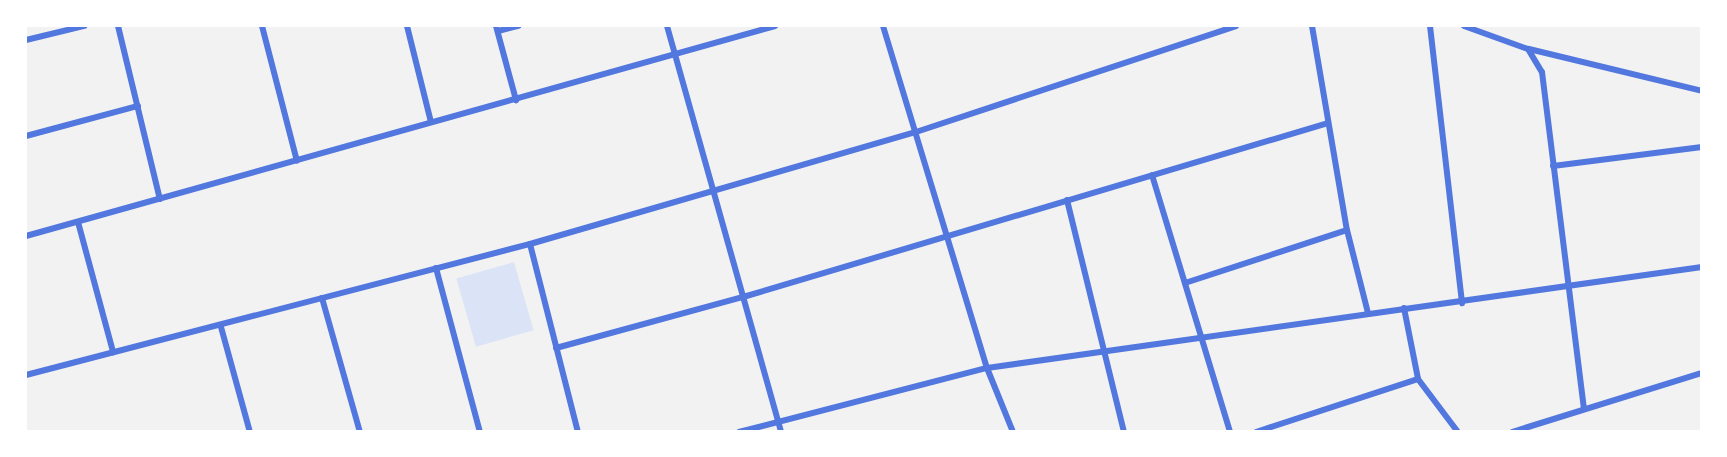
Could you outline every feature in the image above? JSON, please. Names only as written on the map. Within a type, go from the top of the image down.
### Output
[{"type":"street","points":[[26,40],[84,26]]},
{"type":"street","points":[[118,26],[160,199]]},
{"type":"street","points":[[262,26],[297,161]]},
{"type":"street","points":[[406,26],[431,122]]},
{"type":"street","points":[[516,100],[497,28],[518,26]]},
{"type":"street","points":[[667,26],[781,432]]},
{"type":"street","points":[[26,236],[676,56],[775,26]]},
{"type":"street","points":[[883,26],[987,368],[1013,432]]},
{"type":"street","points":[[26,375],[221,327],[322,298],[530,244],[916,132],[1236,26]]},
{"type":"street","points":[[1312,26],[1347,230],[1368,313]]},
{"type":"street","points":[[1430,26],[1462,303]]},
{"type":"street","points":[[1464,26],[1528,49],[1701,91]]},
{"type":"street","points":[[1528,49],[1542,72],[1584,408]]},
{"type":"street","points":[[26,136],[138,106]]},
{"type":"street","points":[[556,348],[743,297],[1328,123]]},
{"type":"street","points":[[1553,166],[1701,147]]},
{"type":"street","points":[[1152,175],[1230,432]]},
{"type":"street","points":[[1067,200],[1124,432]]},
{"type":"street","points":[[78,222],[113,352]]},
{"type":"street","points":[[1185,283],[1347,230]]},
{"type":"street","points":[[530,244],[578,432]]},
{"type":"street","points":[[739,432],[987,368],[1202,340],[1368,313],[1462,303],[1701,267]]},
{"type":"street","points":[[436,268],[480,432]]},
{"type":"street","points":[[322,298],[360,432]]},
{"type":"street","points":[[1404,308],[1418,379],[1458,432]]},
{"type":"street","points":[[221,327],[249,432]]},
{"type":"street","points":[[1512,432],[1701,373]]},
{"type":"street","points":[[1256,432],[1418,379]]},
{"type":"shaded area","points":[[514,262],[534,330],[476,347],[456,279]]}]
